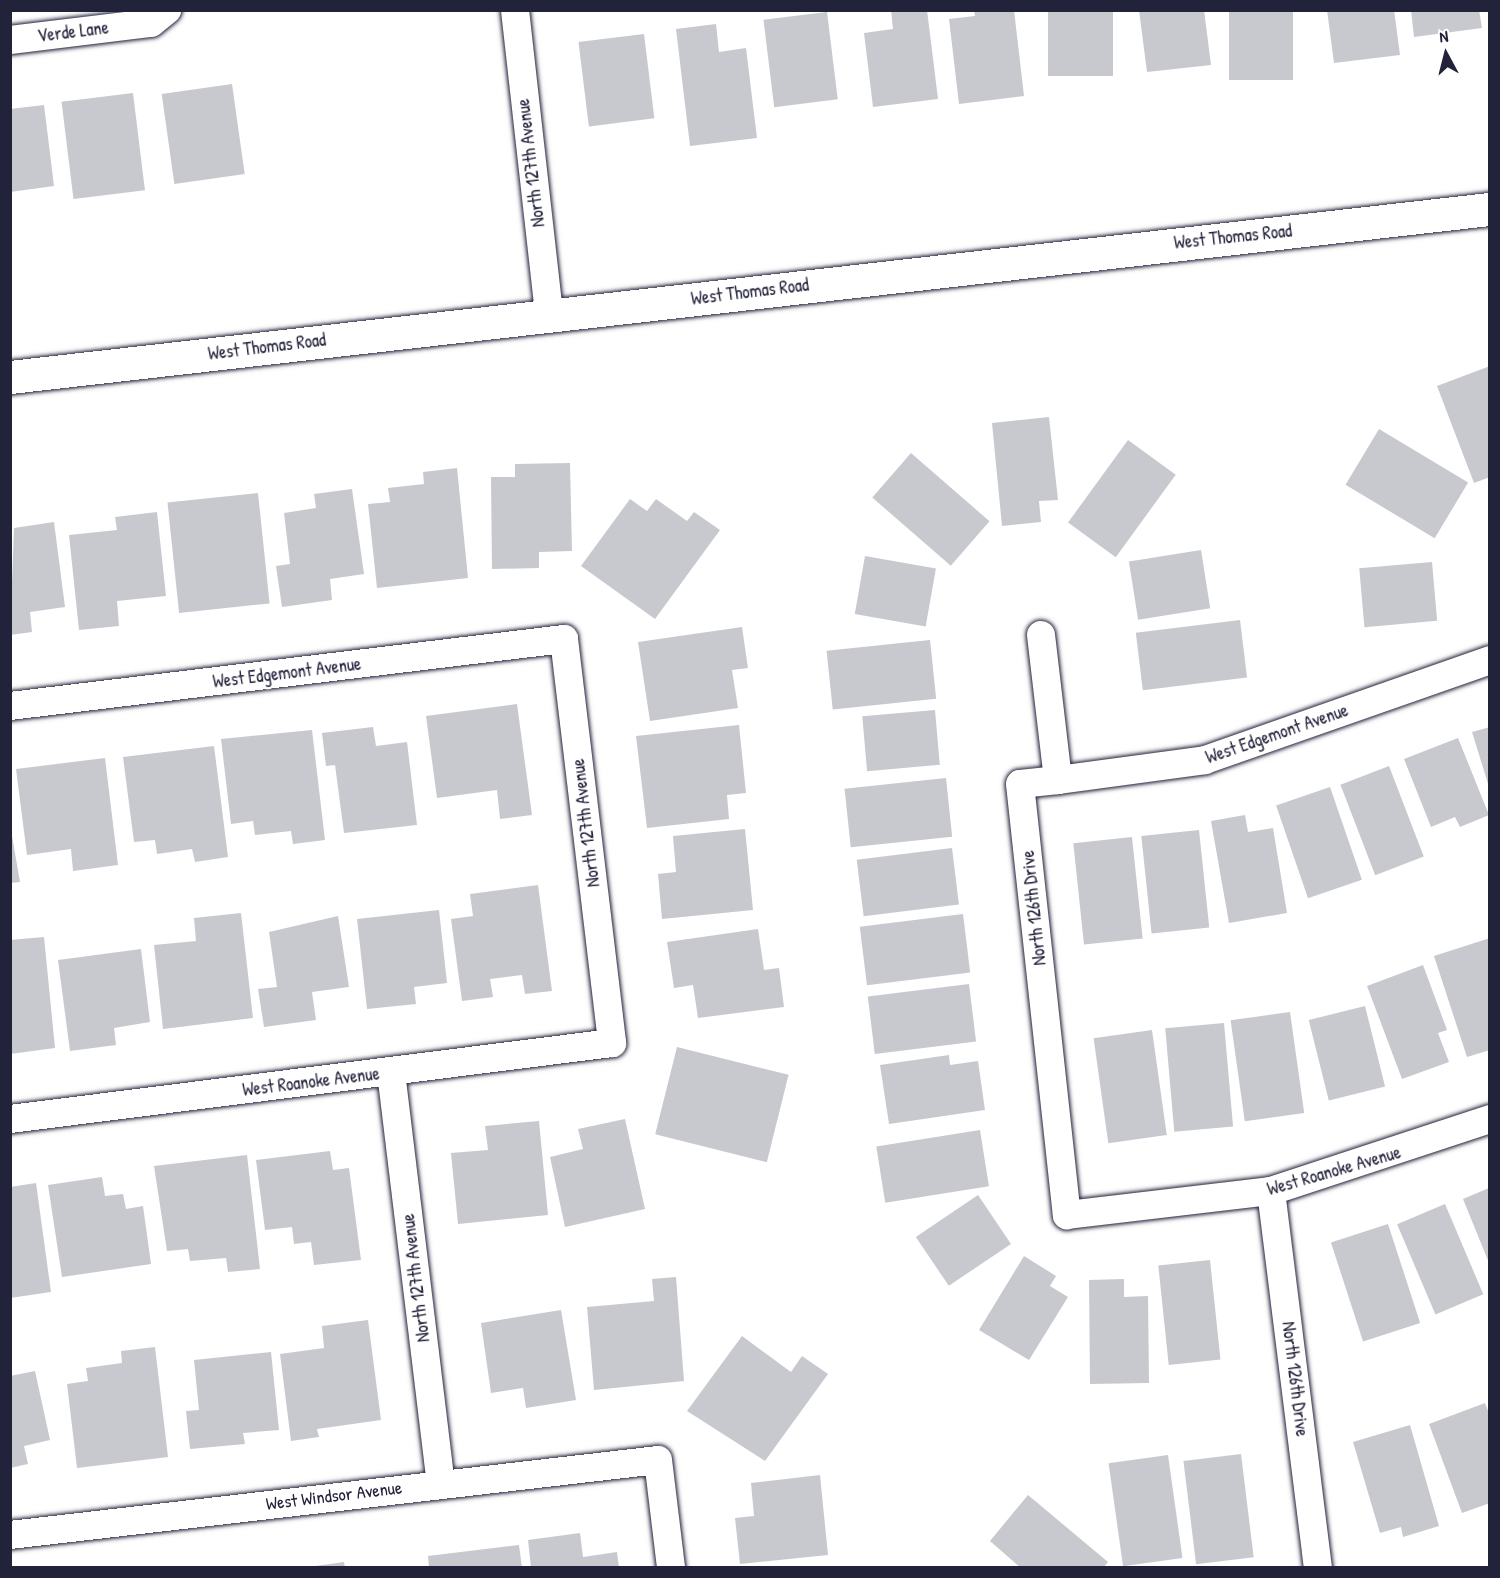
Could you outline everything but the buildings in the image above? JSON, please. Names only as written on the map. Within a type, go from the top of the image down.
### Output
[{"type":"street","name":"Verde Lane","points":[[10,40],[151,23],[167,10]]},
{"type":"street","name":"North 127th Avenue","points":[[515,10],[549,315]]},
{"type":"street","name":"West Thomas Road","points":[[10,377],[1490,209]]},
{"type":"street","points":[[1041,635],[1058,780]]},
{"type":"street","name":"North 127th Avenue","points":[[564,639],[612,1043]]},
{"type":"street","name":"West Edgemont Avenue","points":[[10,706],[564,639]]},
{"type":"street","name":"West Edgemont Avenue","points":[[1058,780],[1205,760],[1490,660]]},
{"type":"street","name":"North 126th Drive","points":[[1058,780],[1020,784],[1067,1215]]},
{"type":"street","name":"West Roanoke Avenue","points":[[10,1119],[612,1043]]},
{"type":"street","name":"North 127th Avenue","points":[[391,1072],[441,1483]]},
{"type":"street","name":"West Roanoke Avenue","points":[[1067,1215],[1270,1191],[1490,1119]]},
{"type":"street","name":"North 126th Drive","points":[[1270,1191],[1318,1568]]},
{"type":"street","name":"West Windsor Avenue","points":[[10,1535],[441,1483],[658,1460],[671,1568]]}]
